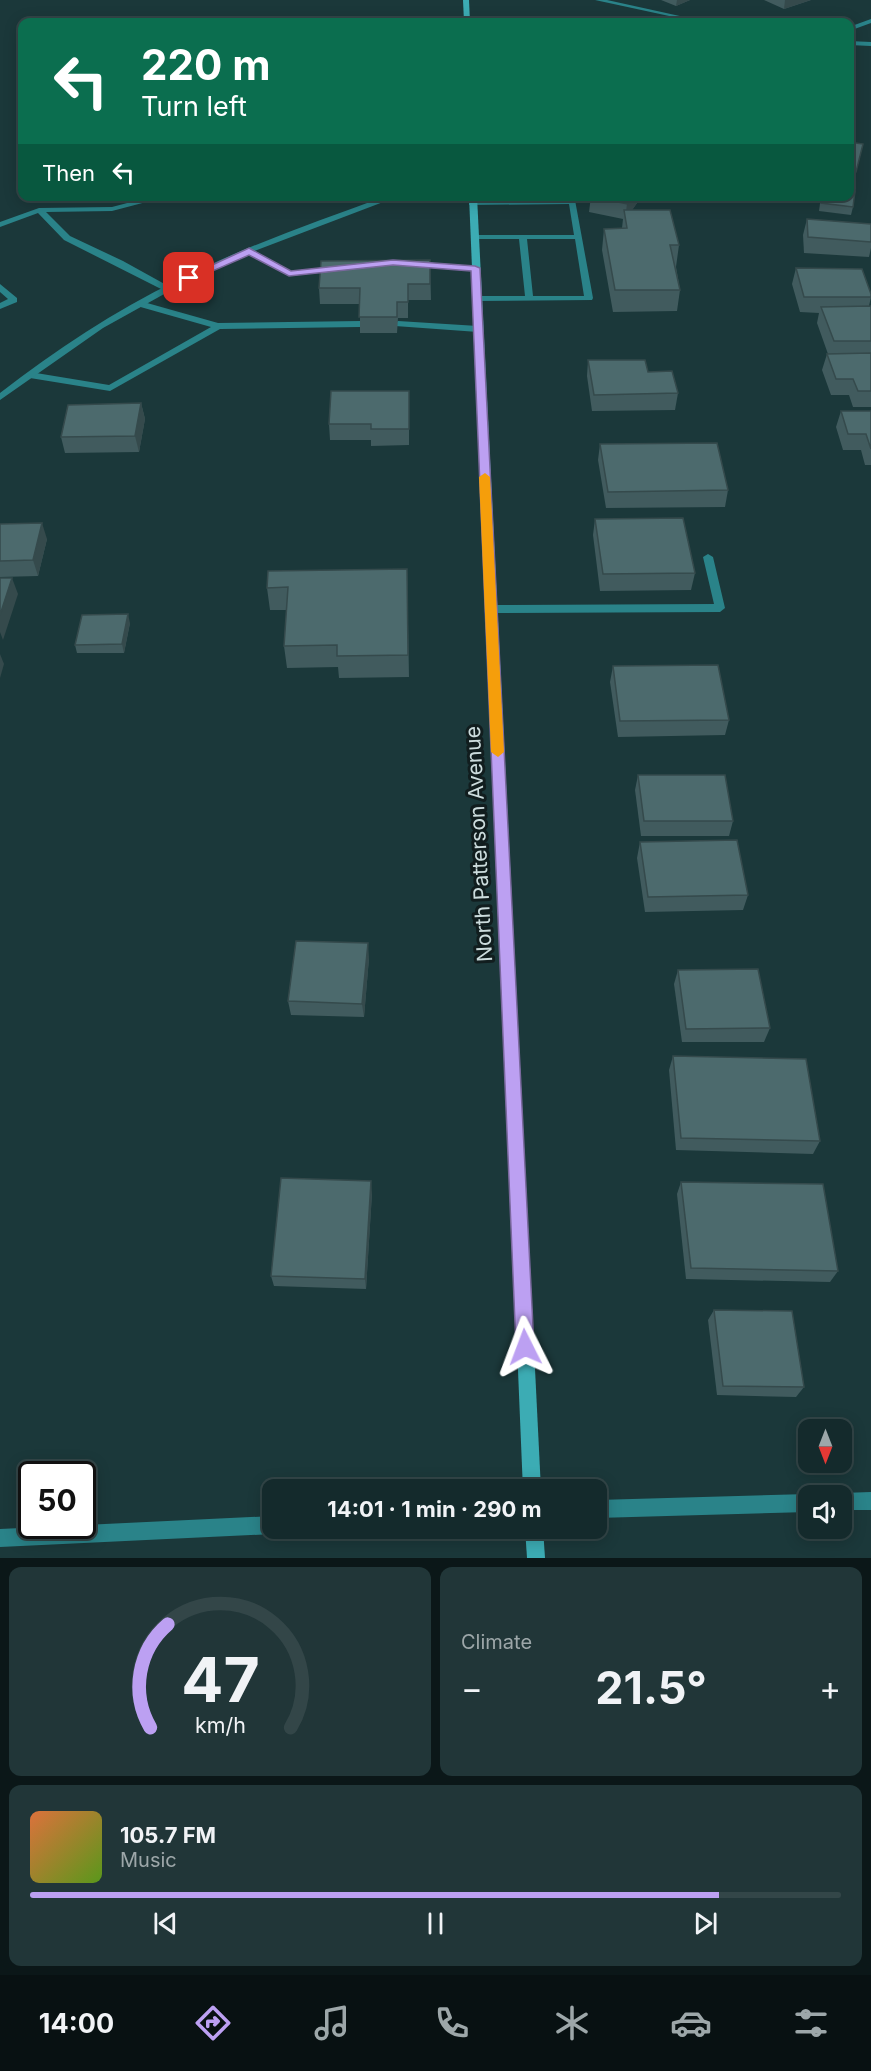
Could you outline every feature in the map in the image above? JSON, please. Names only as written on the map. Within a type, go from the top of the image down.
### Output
[{"type":"main road","points":[[466,0],[467,18]]},
{"type":"main road","name":"North Patterson Avenue","points":[[472,201],[531,1479]]},
{"type":"main road","points":[[535,1539],[536,1558]]},
{"type":"street","points":[[598,0],[685,18]]},
{"type":"street","points":[[854,27],[871,21]]},
{"type":"street","points":[[854,43],[871,45]]},
{"type":"street","points":[[0,225],[39,210],[112,209],[145,201]]},
{"type":"street","points":[[0,397],[86,336],[167,289],[249,251],[382,201]]},
{"type":"street","points":[[477,299],[589,298],[572,202],[522,201]]},
{"type":"street","points":[[39,210],[67,238],[120,263],[167,289]]},
{"type":"street","points":[[474,237],[578,237]]},
{"type":"street","points":[[523,237],[529,298]]},
{"type":"street","points":[[249,251],[289,274],[347,267]]},
{"type":"street","points":[[405,263],[475,268]]},
{"type":"street","points":[[0,287],[14,300],[0,306]]},
{"type":"street","points":[[140,304],[218,326],[360,324]]},
{"type":"street","points":[[398,324],[478,329]]},
{"type":"street","points":[[30,375],[110,388],[218,326]]},
{"type":"street","points":[[491,609],[720,608],[708,557]]},
{"type":"street","points":[[852,1502],[871,1501]]},
{"type":"street","points":[[607,1509],[798,1503]]},
{"type":"street","points":[[0,1538],[262,1526]]},
{"type":"building","points":[[854,143],[863,144],[856,172],[854,172]]},
{"type":"building","points":[[614,201],[629,201],[627,204]]},
{"type":"building","points":[[821,201],[854,201],[853,207],[821,203]]},
{"type":"building","points":[[624,210],[670,210],[679,245],[670,245],[680,290],[615,290],[604,229],[627,228]]},
{"type":"building","points":[[807,219],[871,224],[871,242],[808,237]]},
{"type":"building","points":[[430,260],[430,284],[408,284],[408,302],[397,302],[397,317],[359,317],[360,288],[319,288],[321,261]]},
{"type":"building","points":[[796,268],[862,269],[871,297],[804,297]]},
{"type":"building","points":[[871,306],[871,341],[834,341],[821,307]]},
{"type":"building","points":[[871,353],[871,391],[858,391],[853,379],[836,379],[827,354]]},
{"type":"building","points":[[588,360],[645,360],[648,372],[672,371],[678,393],[594,395]]},
{"type":"building","points":[[331,391],[409,391],[409,429],[371,429],[371,424],[329,424]]},
{"type":"building","points":[[141,403],[135,436],[61,437],[68,405]]},
{"type":"building","points":[[841,411],[871,411],[871,449],[866,434],[848,434]]},
{"type":"building","points":[[717,443],[728,490],[608,492],[600,444]]},
{"type":"building","points":[[683,518],[695,573],[603,574],[595,519]]},
{"type":"building","points":[[42,523],[33,560],[0,561],[0,524]]},
{"type":"building","points":[[407,569],[408,655],[337,656],[337,645],[284,646],[288,587],[267,588],[268,571]]},
{"type":"building","points":[[0,578],[12,578],[0,615]]},
{"type":"building","points":[[128,614],[122,644],[75,645],[82,615]]},
{"type":"building","points":[[718,665],[729,720],[620,721],[613,666]]},
{"type":"building","points":[[638,775],[725,775],[733,821],[644,821]]},
{"type":"building","points":[[737,840],[748,895],[648,897],[640,842]]},
{"type":"building","points":[[296,941],[368,943],[362,1004],[288,1001]]},
{"type":"building","points":[[758,969],[770,1028],[686,1029],[678,970]]},
{"type":"building","points":[[673,1056],[806,1059],[820,1141],[681,1138]]},
{"type":"building","points":[[281,1178],[371,1181],[365,1279],[271,1276]]},
{"type":"building","points":[[681,1182],[823,1184],[838,1271],[691,1268]]},
{"type":"building","points":[[714,1310],[792,1311],[804,1387],[723,1386]]},
{"type":"slow traffic","points":[[485,477],[498,752]]},
{"type":"route","points":[[189,278],[249,251],[289,274],[393,262],[475,268],[525,1347]]}]
